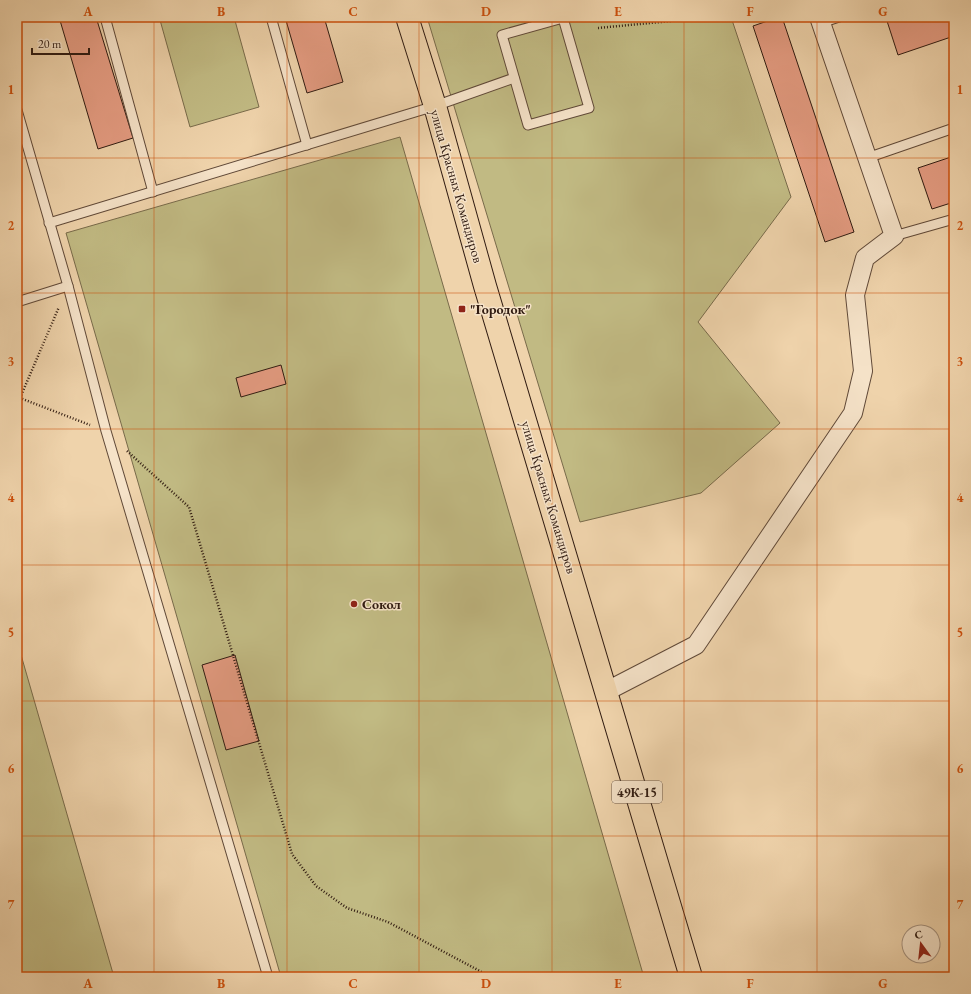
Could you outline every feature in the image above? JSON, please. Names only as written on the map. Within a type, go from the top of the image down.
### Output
[{"type":"main road","name":"улица Красных Командиров","points":[[406,17],[435,106],[485,286],[691,977]]},
{"type":"street","points":[[606,691],[696,644],[853,412],[863,371],[854,295],[865,258],[894,236],[820,20]]},
{"type":"lane","points":[[105,17],[154,192]]},
{"type":"lane","points":[[271,17],[307,145]]},
{"type":"lane","points":[[820,20],[839,17]]},
{"type":"lane","points":[[563,18],[589,108],[528,125],[514,78],[502,35],[563,18]]},
{"type":"lane","points":[[49,223],[435,106],[514,78]]},
{"type":"lane","points":[[17,110],[68,286],[106,431],[268,977]]},
{"type":"lane","points":[[867,158],[954,128]]},
{"type":"lane","points":[[894,236],[954,219]]},
{"type":"lane","points":[[17,302],[68,286]]},
{"type":"path","points":[[598,28],[713,17]]},
{"type":"path","points":[[20,398],[68,286]]},
{"type":"path","points":[[17,396],[106,431],[189,507],[292,854],[316,886],[347,908],[388,922],[491,977]]},
{"type":"shaded area","points":[[172,17],[234,17],[259,107],[190,127],[160,20]]},
{"type":"shaded area","points":[[427,17],[731,17],[791,197],[698,322],[780,423],[701,493],[580,522]]},
{"type":"shaded area","name":"Сокол","points":[[400,137],[643,974],[632,977],[281,977],[66,233]]},
{"type":"shaded area","points":[[17,641],[114,977],[17,977]]},
{"type":"building","points":[[59,17],[96,17],[133,138],[98,149]]},
{"type":"building","points":[[285,17],[324,17],[343,82],[307,93]]},
{"type":"building","points":[[782,17],[854,232],[825,242],[753,26]]},
{"type":"building","points":[[899,17],[954,17],[954,36],[898,55],[887,21]]},
{"type":"building","points":[[954,156],[954,202],[932,209],[918,168]]},
{"type":"building","points":[[281,365],[286,384],[241,397],[236,378]]},
{"type":"building","points":[[235,655],[259,741],[226,750],[202,665]]},
{"type":"place","name":"\"Городок\"","points":[[462,309]]},
{"type":"place","name":"Сокол","points":[[354,604]]}]
